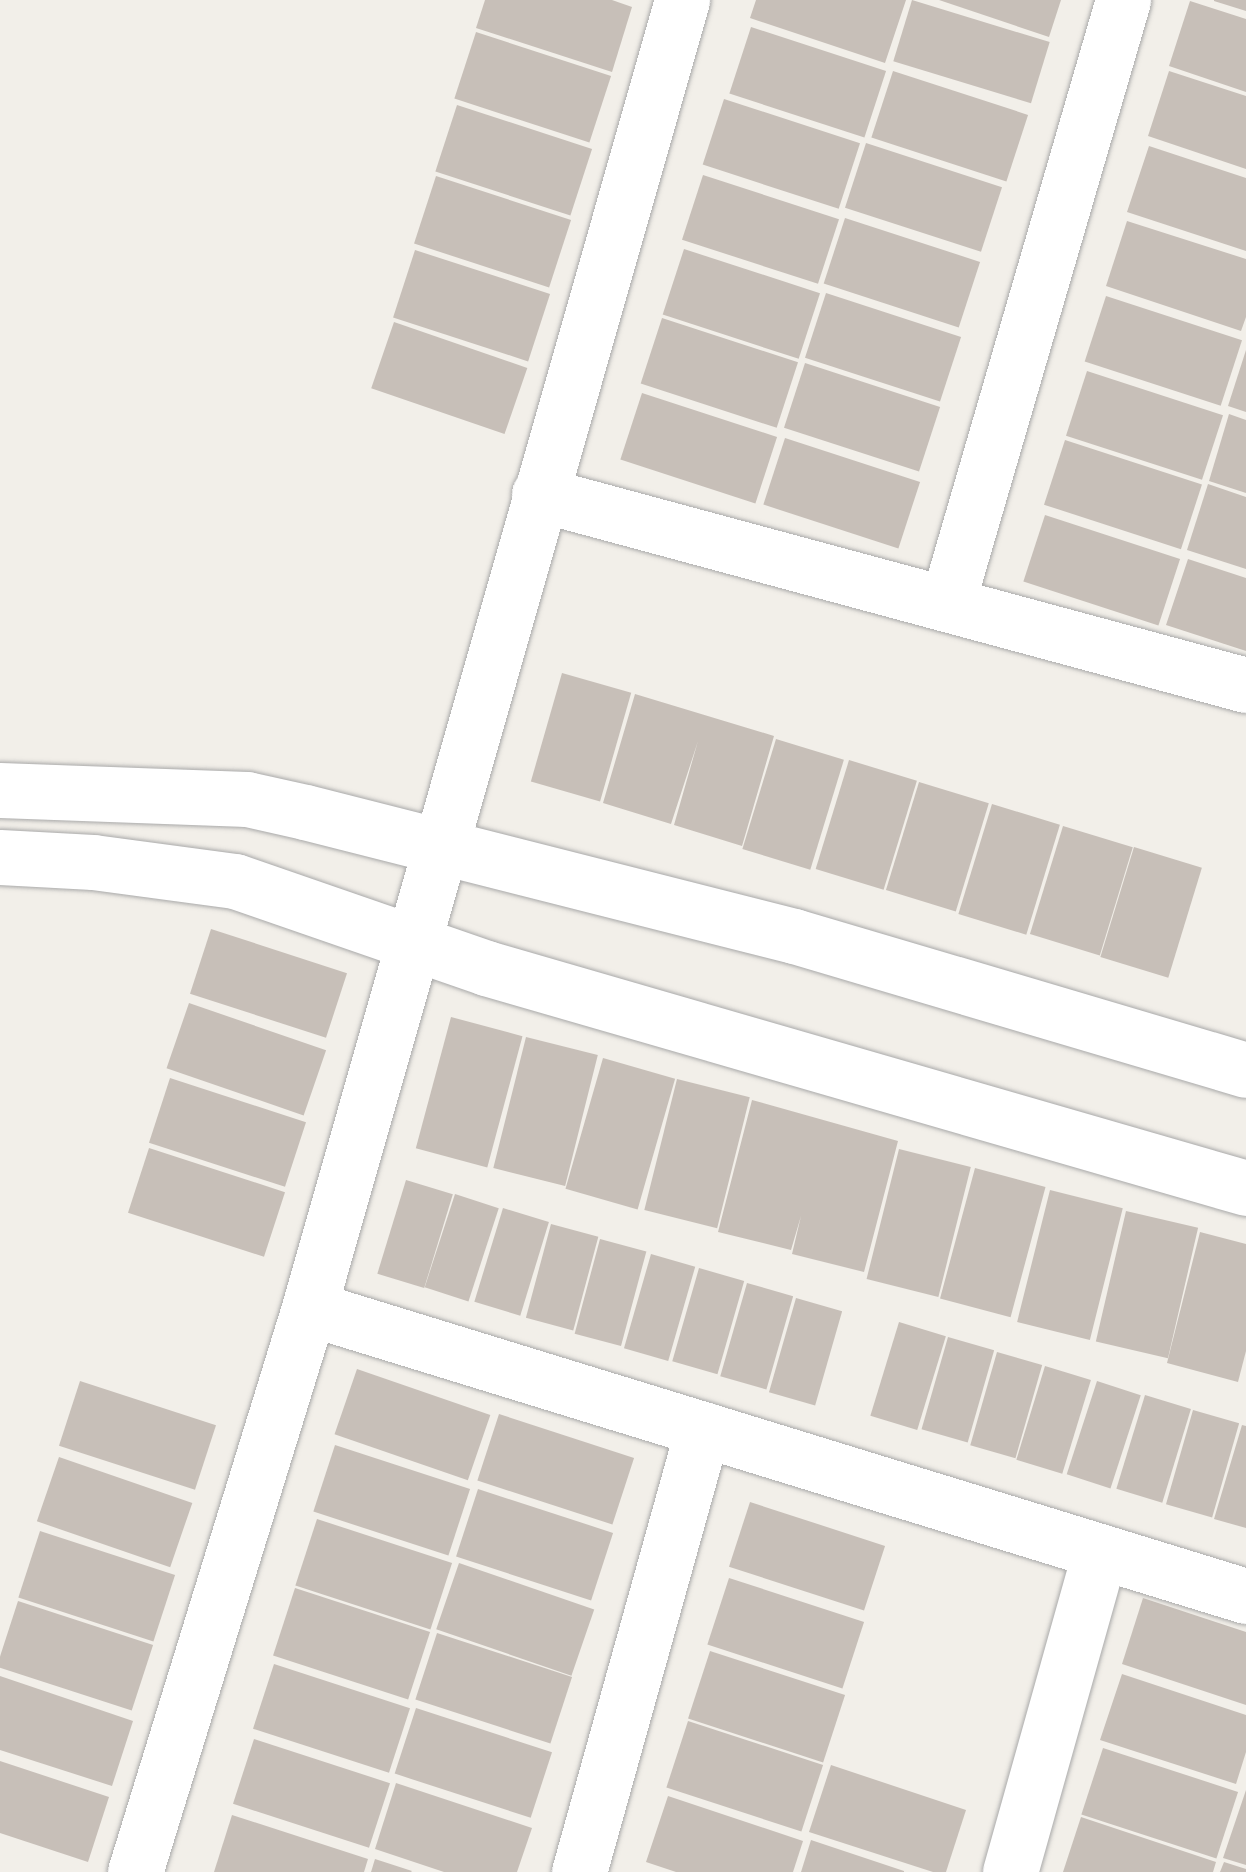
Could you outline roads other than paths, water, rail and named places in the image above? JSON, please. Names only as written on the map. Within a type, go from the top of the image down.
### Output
[{"type":"street","points":[[136,1872],[309,1308],[682,0]]},
{"type":"street","points":[[947,604],[1123,0]]},
{"type":"street","points":[[540,494],[1246,685]]},
{"type":"street","points":[[0,790],[247,799],[794,936],[1246,1070]]},
{"type":"street","points":[[0,857],[93,862],[235,881],[486,968],[1246,1188]]},
{"type":"street","points":[[309,1308],[1246,1596]]},
{"type":"street","points":[[579,1872],[703,1429]]},
{"type":"street","points":[[1010,1872],[1100,1551]]}]
